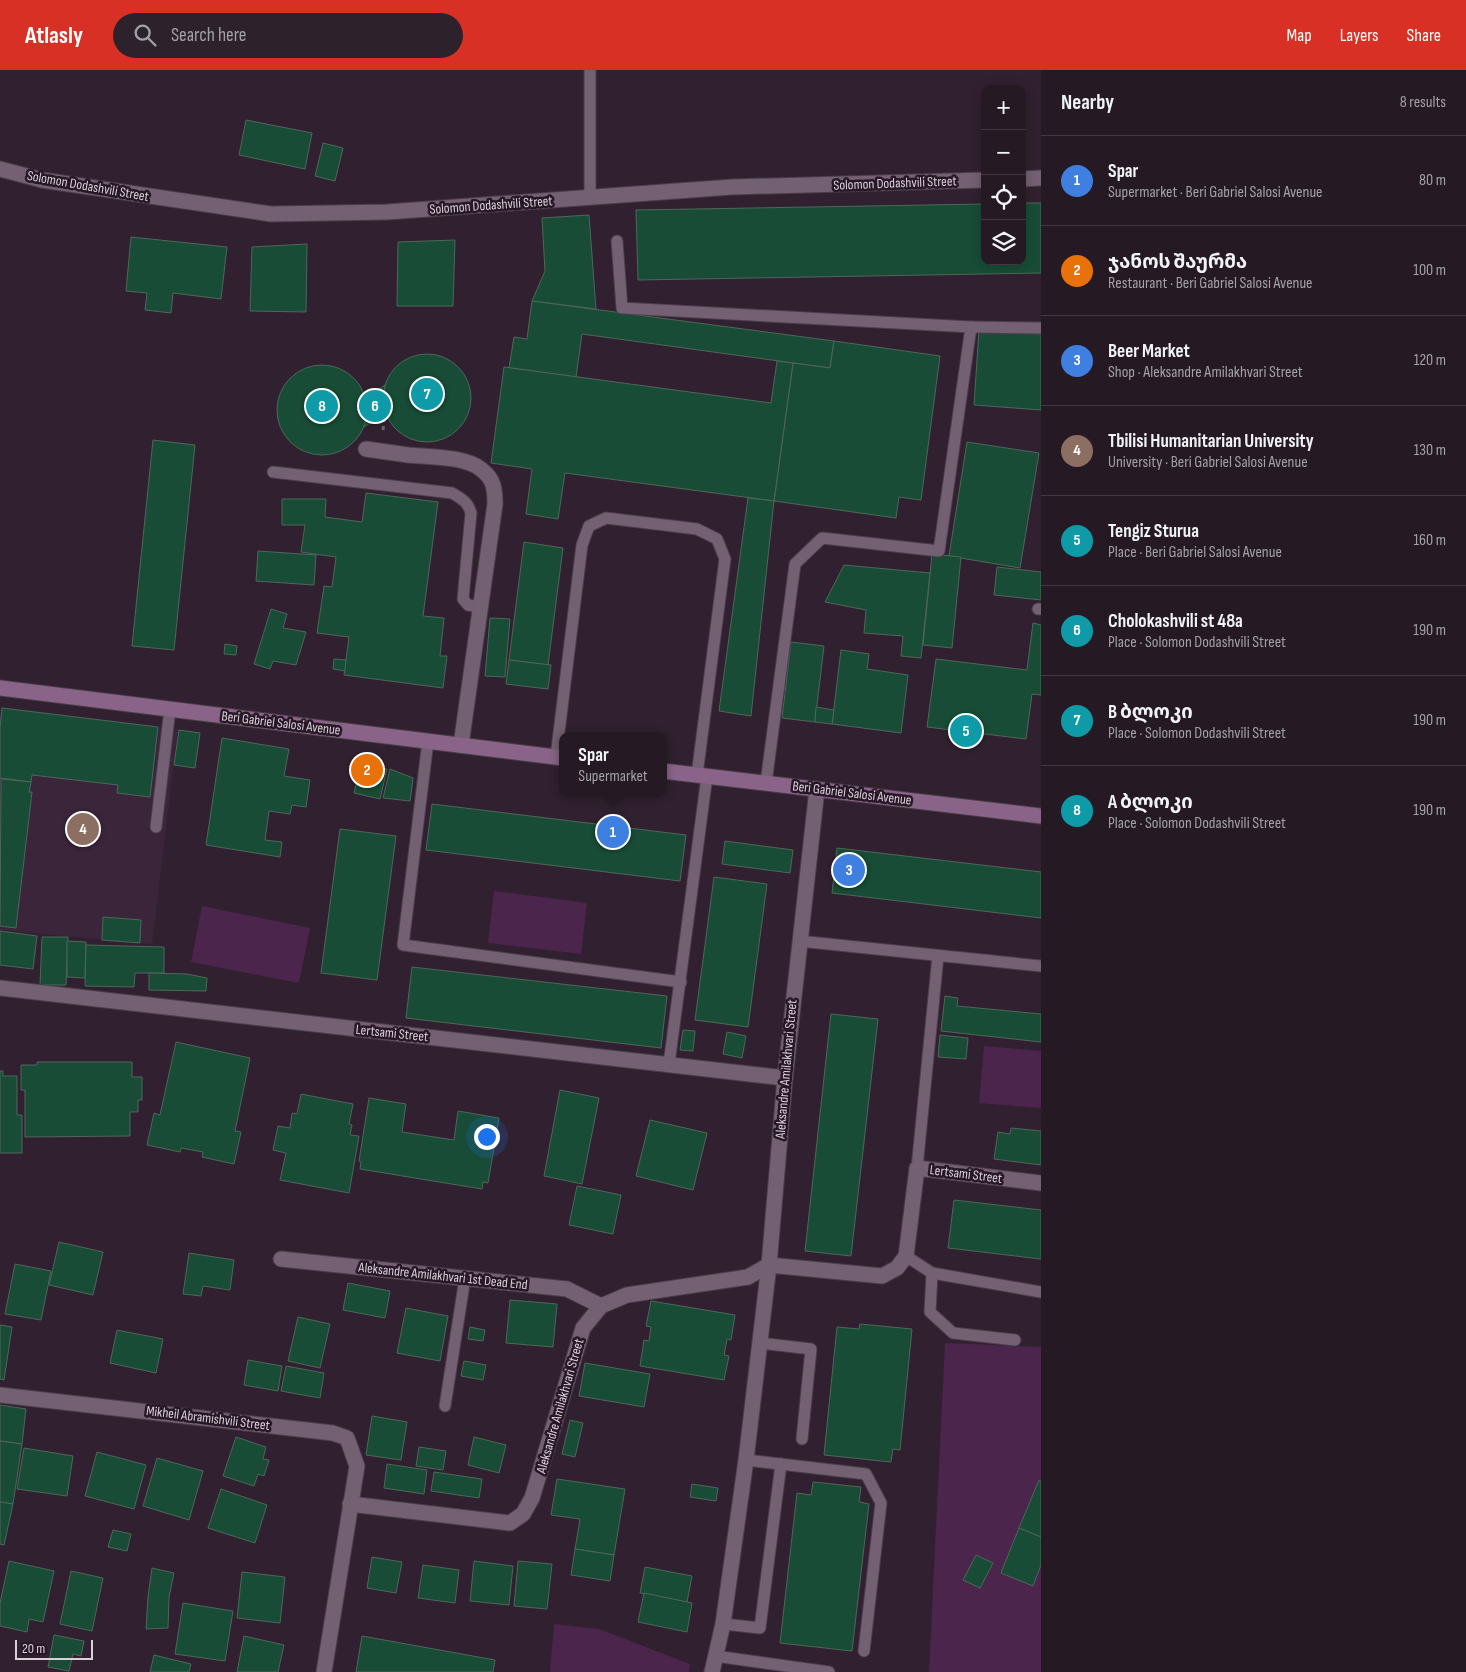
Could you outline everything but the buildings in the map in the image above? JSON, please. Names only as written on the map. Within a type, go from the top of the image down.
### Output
[{"type":"main road","name":"Beri Gabriel Salosi Avenue","points":[[0,688],[559,758]]},
{"type":"main road","name":"Beri Gabriel Salosi Avenue","points":[[667,772],[1041,816]]},
{"type":"street","name":"Solomon Dodashvili Street","points":[[0,169],[42,180],[271,214],[387,212],[732,187],[981,180]]},
{"type":"street","points":[[1026,179],[1041,178]]},
{"type":"street","points":[[366,449],[472,463],[482,469],[491,479],[496,489],[496,504],[461,745]]},
{"type":"street","name":"Aleksandre Amilakhvari Street","points":[[350,1504],[510,1523],[523,1514],[532,1498],[582,1328],[601,1306],[627,1295],[748,1277],[769,1265],[785,1078],[817,789]]},
{"type":"street","name":"Lertsami Street","points":[[0,988],[785,1078]]},
{"type":"street","name":"Lertsami Street","points":[[906,1256],[917,1168],[1041,1183]]},
{"type":"street","points":[[712,1672],[723,1624],[746,1460],[769,1265],[882,1276],[897,1268],[906,1256]]},
{"type":"street","name":"Aleksandre Amilakhvari 1st Dead End","points":[[281,1258],[567,1289],[601,1306]]},
{"type":"street","name":"Mikheil Abramishvili Street","points":[[0,1395],[333,1433],[347,1438],[357,1466],[350,1504]]},
{"type":"street","points":[[324,1672],[350,1504]]},
{"type":"lane","points":[[590,70],[590,198]]},
{"type":"lane","points":[[617,241],[622,308],[971,327],[1041,328]]},
{"type":"lane","points":[[766,783],[795,564],[822,538],[939,551],[971,327]]},
{"type":"lane","points":[[273,472],[452,494],[462,499],[468,504],[471,513],[463,599],[468,605],[480,607]]},
{"type":"lane","points":[[562,732],[582,545],[589,526],[606,518],[697,529],[717,539],[725,559],[681,982],[669,1064]]},
{"type":"lane","points":[[156,828],[170,709]]},
{"type":"lane","points":[[428,741],[403,945],[681,982]]},
{"type":"lane","points":[[799,941],[1041,966]]},
{"type":"lane","points":[[917,1168],[938,956]]},
{"type":"lane","points":[[906,1256],[932,1273],[1041,1292]]},
{"type":"lane","points":[[932,1273],[930,1312],[953,1334],[1015,1340]]},
{"type":"lane","points":[[445,1406],[465,1278]]},
{"type":"lane","points":[[760,1343],[811,1349],[802,1439]]},
{"type":"lane","points":[[746,1460],[866,1474],[881,1503],[864,1652]]},
{"type":"lane","points":[[723,1624],[760,1628],[781,1464]]},
{"type":"lane","points":[[715,1656],[829,1672]]},
{"type":"shaded area","points":[[1,707],[178,729],[152,944],[0,930]]},
{"type":"shaded area","points":[[494,891],[587,903],[581,954],[488,943]]},
{"type":"shaded area","points":[[202,906],[310,928],[299,983],[191,962]]},
{"type":"shaded area","points":[[984,1046],[1041,1051],[1041,1108],[979,1103]]},
{"type":"shaded area","points":[[945,1343],[1041,1347],[1041,1672],[929,1672]]},
{"type":"shaded area","points":[[554,1624],[599,1629],[690,1664],[689,1672],[550,1672]]},
{"type":"place","name":"B ბლოკი","points":[[427,394]]},
{"type":"place","name":"A ბლოკი","points":[[322,406]]},
{"type":"place","name":"Cholokashvili st 48a","points":[[375,406]]},
{"type":"place","name":"Tengiz Sturua","points":[[966,731]]},
{"type":"place","name":"ჯანოს შაურმა","points":[[367,770]]},
{"type":"place","name":"Tbilisi Humanitarian University","points":[[83,829]]},
{"type":"place","name":"Spar","points":[[613,832]]},
{"type":"place","name":"Beer Market","points":[[849,870]]}]
